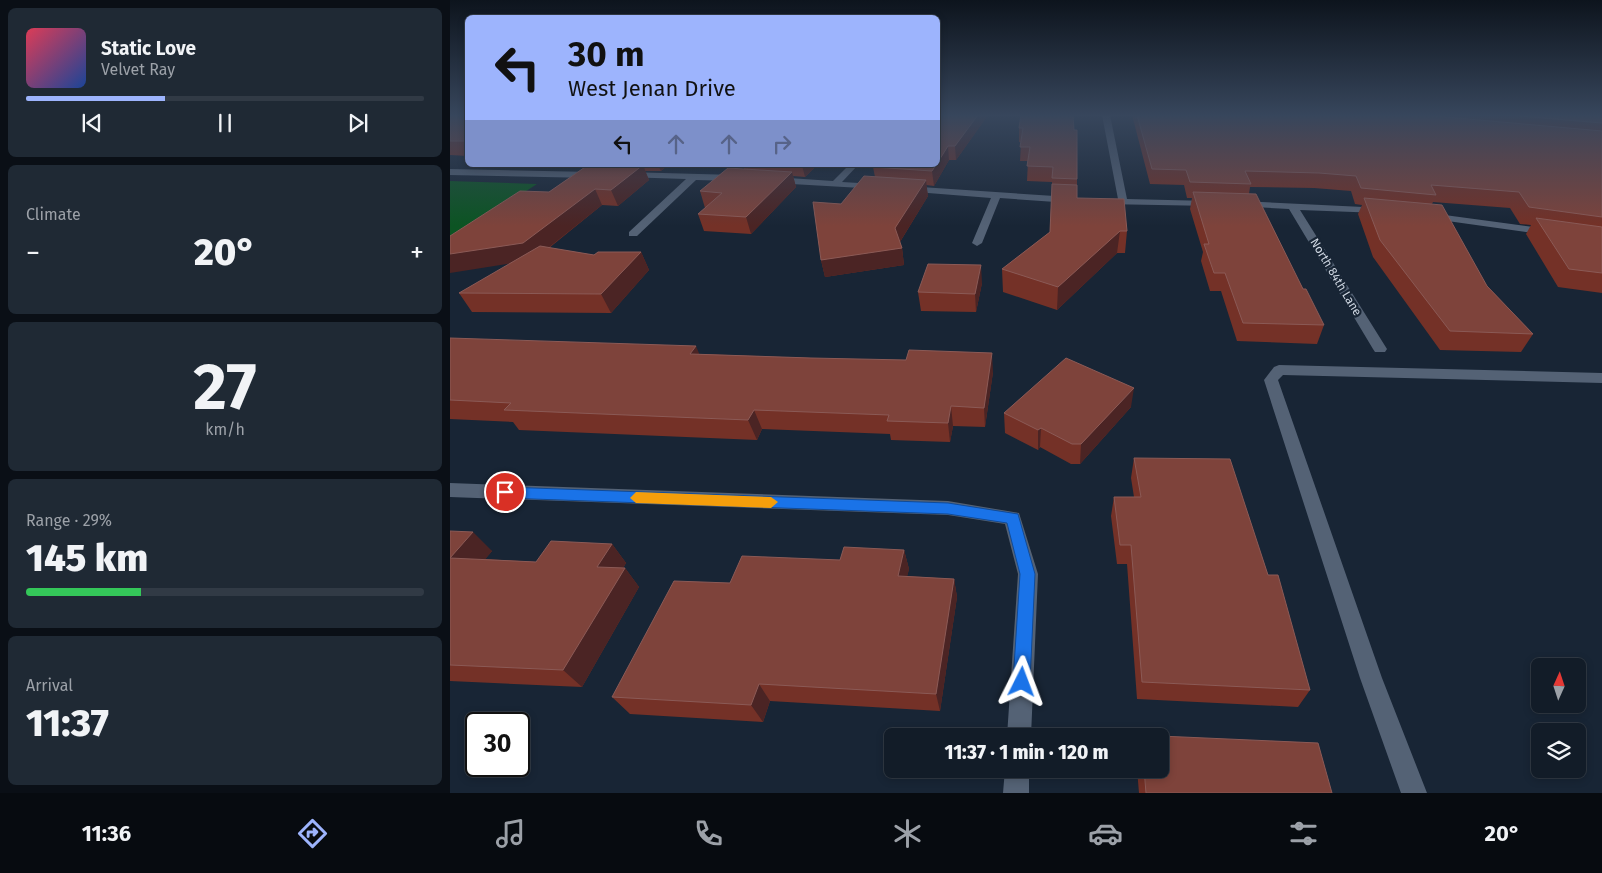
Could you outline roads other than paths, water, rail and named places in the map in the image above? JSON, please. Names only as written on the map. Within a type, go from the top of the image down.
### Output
[{"type":"street","points":[[1113,152],[1123,202]]},
{"type":"street","points":[[836,184],[852,167]]},
{"type":"street","points":[[450,172],[750,178]]},
{"type":"street","points":[[633,234],[695,176]]},
{"type":"street","points":[[767,179],[1078,201]]},
{"type":"street","points":[[977,243],[996,196]]},
{"type":"street","points":[[1096,201],[1292,205],[1392,211]]},
{"type":"street","name":"North 84th Lane","points":[[1292,205],[1380,349]]},
{"type":"street","points":[[1420,214],[1560,234]]},
{"type":"street","points":[[1414,793],[1371,678],[1271,380],[1280,370],[1602,378]]},
{"type":"street","points":[[450,490],[948,508],[1013,518],[1028,574],[1019,728]]},
{"type":"street","points":[[1016,793],[1017,778]]}]
